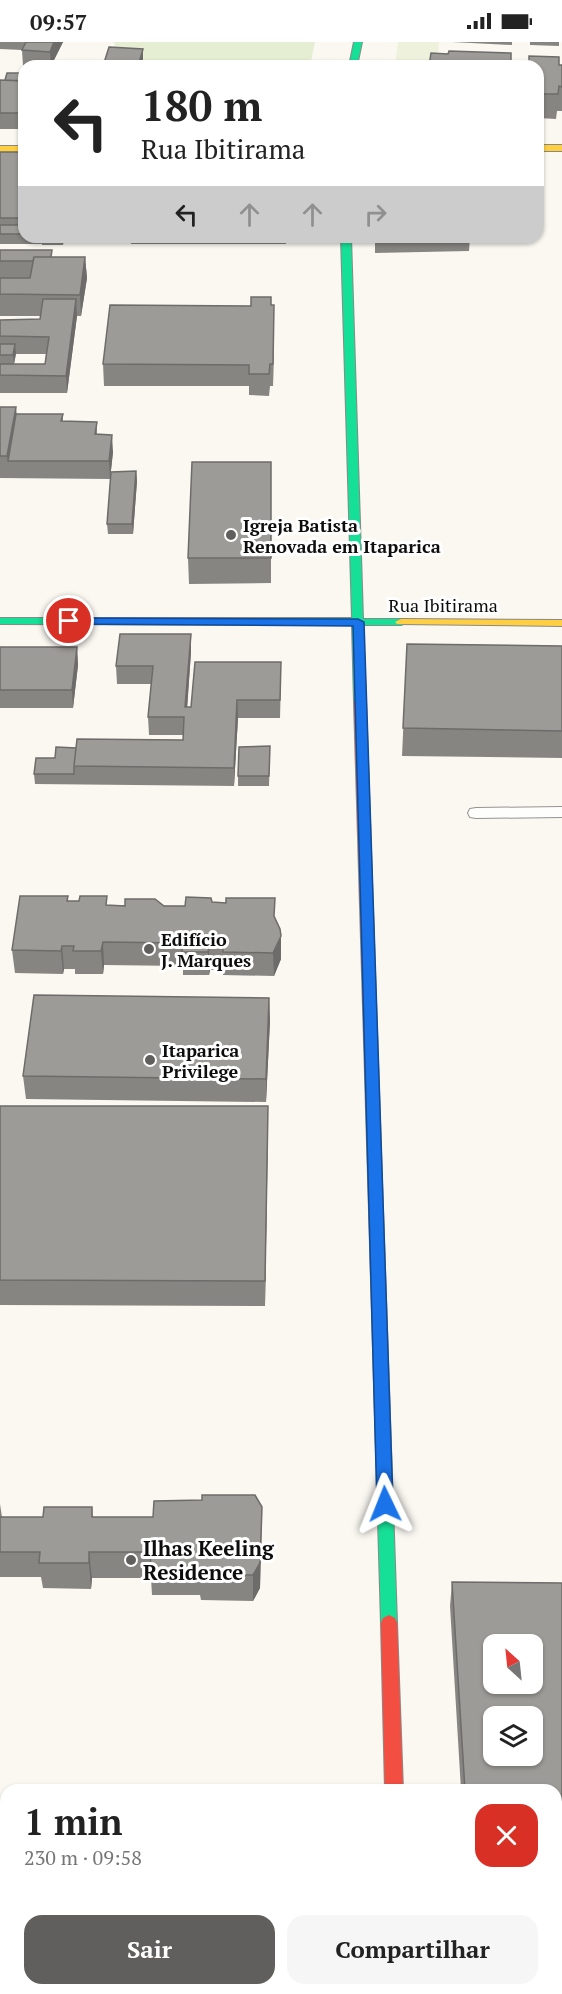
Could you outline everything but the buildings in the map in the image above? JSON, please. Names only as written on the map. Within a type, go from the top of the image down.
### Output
[{"type":"main road","points":[[354,60],[358,42]]},
{"type":"main road","points":[[544,148],[562,148]]},
{"type":"main road","points":[[0,149],[18,149]]},
{"type":"main road","points":[[346,243],[394,1784]]},
{"type":"main road","name":"Rua Ibitirama","points":[[0,621],[562,623]]},
{"type":"lane","points":[[476,813],[562,812]]},
{"type":"green space","points":[[111,42],[315,42],[311,60],[111,60],[115,43]]},
{"type":"green space","points":[[398,42],[439,42],[438,60],[396,60]]},
{"type":"traffic: fast","points":[[354,60],[358,42]]},
{"type":"traffic: fast","points":[[346,243],[360,702]]},
{"type":"traffic: fast","points":[[0,621],[401,622]]},
{"type":"traffic: fast","points":[[376,1211],[389,1623]]},
{"type":"traffic: slow","points":[[544,148],[562,148]]},
{"type":"traffic: slow","points":[[0,149],[18,149]]},
{"type":"traffic: slow","points":[[401,622],[562,623]]},
{"type":"traffic: jam","points":[[360,702],[376,1211]]},
{"type":"traffic: jam","points":[[389,1623],[394,1784]]},
{"type":"place","name":"Igreja Batista Renovada em Itaparica","points":[[231,535]]},
{"type":"place","name":"Edifício J. Marques","points":[[149,949]]},
{"type":"place","name":"Itaparica Privilege","points":[[150,1060]]},
{"type":"place","name":"Ilhas Keeling Residence","points":[[131,1560]]},
{"type":"route","points":[[69,621],[358,622],[385,1504]]}]
